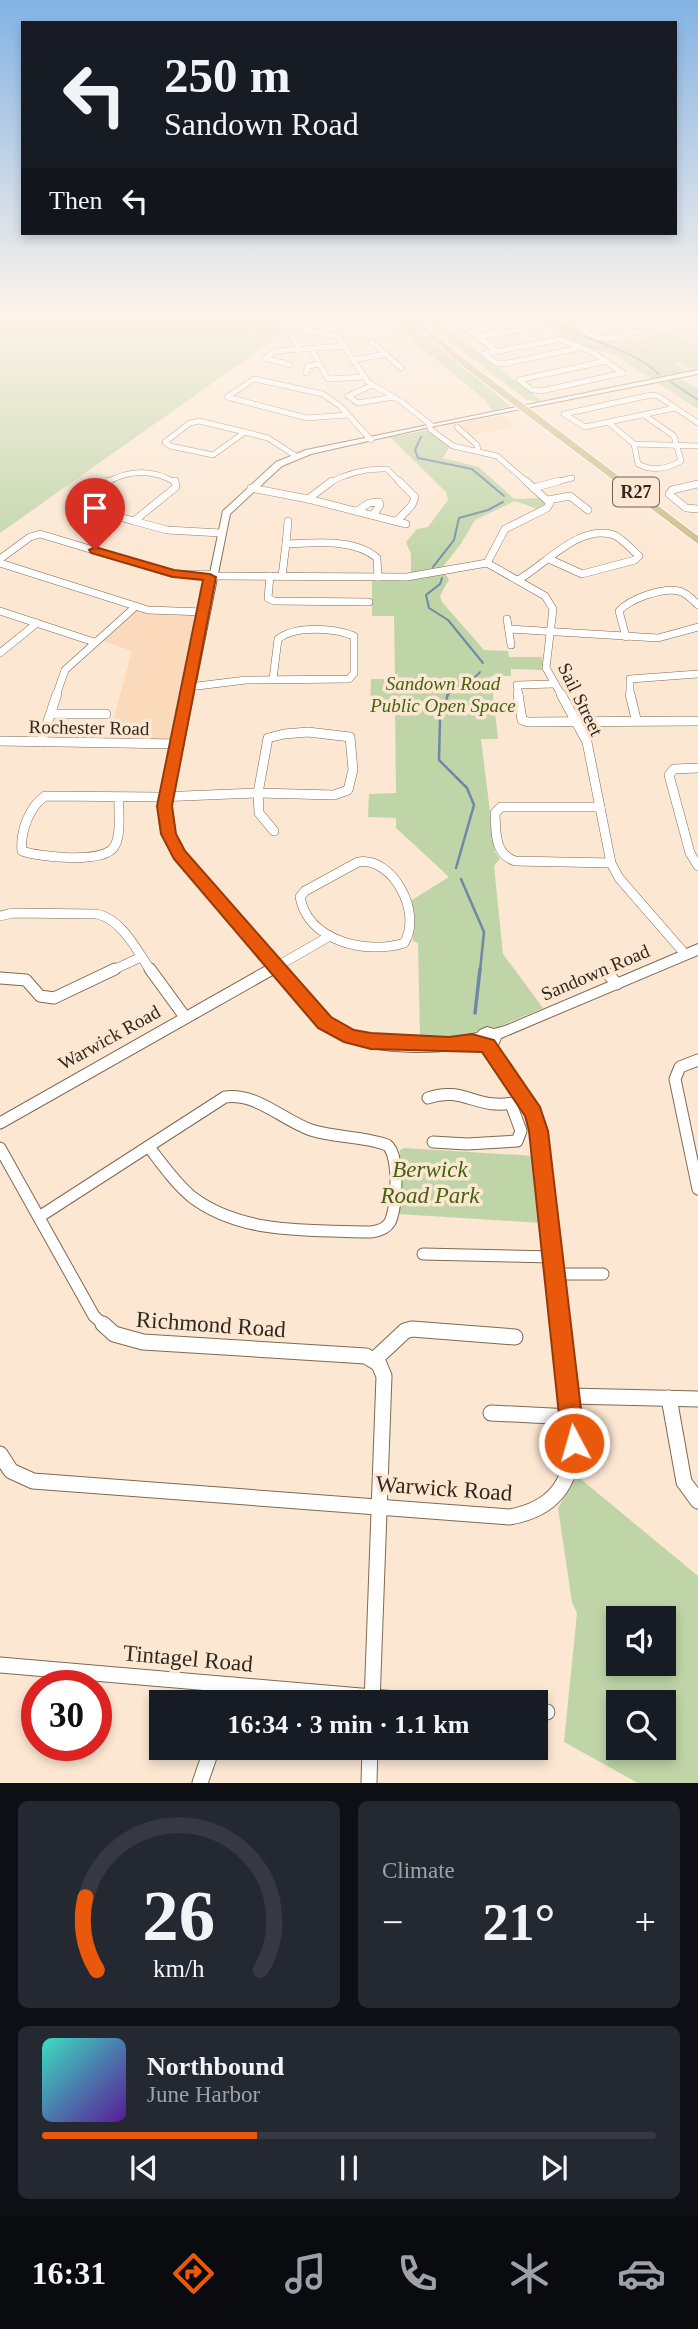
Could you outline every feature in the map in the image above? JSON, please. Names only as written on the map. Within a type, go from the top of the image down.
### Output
[{"type":"main road","name":"R27","points":[[515,400],[698,541]]},
{"type":"main road","name":"R27","points":[[572,445],[588,461],[698,548]]},
{"type":"street","points":[[238,400],[307,418],[346,415]]},
{"type":"street","points":[[330,400],[371,440]]},
{"type":"street","points":[[353,400],[356,403],[374,400]]},
{"type":"street","points":[[0,561],[30,537],[43,535],[173,574],[411,577],[487,563],[505,529],[547,508],[550,505],[548,500],[497,456],[453,446],[398,400]]},
{"type":"street","name":"Sandown Road","points":[[562,400],[296,456],[279,464],[229,509],[220,533],[166,798],[165,820],[175,848],[276,968],[318,1017],[350,1037],[434,1045],[490,1041],[612,979],[692,951]]},
{"type":"street","points":[[626,400],[564,414],[582,427],[675,408]]},
{"type":"street","points":[[664,400],[698,423]]},
{"type":"street","points":[[634,443],[638,464],[650,470],[681,462],[674,436],[644,415]]},
{"type":"street","points":[[245,432],[219,453],[211,455],[165,442],[193,422],[245,432],[268,438],[296,456]]},
{"type":"street","points":[[609,423],[634,443],[698,446]]},
{"type":"street","points":[[457,427],[477,445],[478,451]]},
{"type":"street","points":[[307,499],[337,478],[375,469],[387,469],[415,497],[412,505],[397,521]]},
{"type":"street","points":[[134,521],[176,487],[176,482],[137,471],[126,471],[83,502],[84,507],[134,521],[173,531],[220,533]]},
{"type":"street","points":[[533,488],[572,478]]},
{"type":"street","points":[[698,484],[671,491],[669,494],[686,508],[698,509]]},
{"type":"street","points":[[251,488],[406,524]]},
{"type":"street","points":[[548,500],[569,496],[588,510]]},
{"type":"street","points":[[357,511],[369,503],[379,502],[380,505],[373,515]]},
{"type":"street","points":[[282,576],[288,522]]},
{"type":"street","points":[[518,580],[550,559],[569,542],[604,533],[617,536],[639,556],[633,561],[582,574],[550,559]]},
{"type":"street","points":[[286,544],[342,545],[371,552],[377,558],[378,577]]},
{"type":"street","points":[[0,561],[135,607],[156,612],[204,612]]},
{"type":"street","name":"Sail Street","points":[[487,563],[550,601],[553,609],[545,664],[587,742],[611,863],[620,878],[692,951]]},
{"type":"street","points":[[270,576],[268,598],[274,601],[369,602]]},
{"type":"street","points":[[626,637],[619,611],[624,604],[674,590],[684,593],[698,605]]},
{"type":"street","points":[[41,742],[65,670],[135,607]]},
{"type":"street","points":[[0,611],[94,642]]},
{"type":"street","points":[[507,619],[511,645]]},
{"type":"street","points":[[0,653],[37,623]]},
{"type":"street","points":[[509,629],[661,638],[698,627]]},
{"type":"street","points":[[189,687],[225,680],[273,680],[349,679],[354,673],[354,636],[343,632],[283,633],[278,639],[273,680]]},
{"type":"street","points":[[636,719],[628,688],[630,680],[698,674]]},
{"type":"street","points":[[554,684],[517,685],[521,718],[528,722],[577,723],[636,719],[698,721]]},
{"type":"street","points":[[51,714],[106,714]]},
{"type":"street","points":[[119,797],[116,839],[108,853],[97,857],[33,856],[22,851],[20,843],[38,799],[49,795],[166,798],[215,794],[258,794],[334,795],[345,793],[351,783],[352,740],[340,734],[273,734],[265,747],[258,794],[260,817],[274,831]]},
{"type":"street","name":"Rochester Road","points":[[0,741],[177,744]]},
{"type":"street","points":[[698,768],[674,769],[669,775],[690,853],[698,866]]},
{"type":"street","points":[[600,807],[501,807],[495,816],[499,850],[504,858],[516,861],[611,863]]},
{"type":"street","points":[[366,861],[375,864],[408,899],[410,930],[404,943],[390,946],[350,944],[328,937],[302,908],[300,897],[305,891],[356,863],[366,861]]},
{"type":"street","points":[[0,916],[13,913],[103,915],[118,925],[185,1017]]},
{"type":"street","name":"Warwick Road","points":[[0,1123],[102,1062],[328,937]]},
{"type":"street","points":[[0,978],[26,981],[40,996],[54,998],[141,957]]},
{"type":"street","name":"Warwick Road","points":[[0,1454],[11,1471],[33,1481],[510,1517],[533,1513],[556,1496],[570,1471],[574,1450],[539,1131],[525,1099],[490,1041]]},
{"type":"street","points":[[698,1060],[684,1063],[677,1070],[675,1079],[698,1189]]},
{"type":"street","points":[[428,1098],[452,1092],[491,1107],[525,1099]]},
{"type":"street","points":[[39,1217],[225,1097],[242,1096],[292,1124],[336,1137],[379,1141],[390,1146],[395,1156],[391,1223],[379,1231],[371,1232],[274,1226],[246,1221],[215,1210],[191,1196],[149,1147]]},
{"type":"street","points":[[433,1142],[467,1144],[517,1141],[521,1131],[511,1104]]},
{"type":"street","name":"Richmond Road","points":[[0,1148],[94,1316],[106,1329],[123,1338],[366,1356],[374,1360]]},
{"type":"street","points":[[423,1254],[553,1257]]},
{"type":"street","points":[[555,1273],[603,1274]]},
{"type":"street","points":[[372,1690],[384,1376],[374,1360],[405,1331],[412,1329],[515,1337]]},
{"type":"street","points":[[569,1396],[698,1399]]},
{"type":"street","points":[[669,1398],[684,1482],[698,1500]]},
{"type":"street","points":[[491,1413],[571,1417]]},
{"type":"street","name":"Tintagel Road","points":[[0,1665],[279,1690]]},
{"type":"street","points":[[231,1690],[233,1685]]},
{"type":"street","points":[[200,1783],[208,1760]]},
{"type":"street","points":[[369,1783],[370,1760]]},
{"type":"shaded area","points":[[503,415],[517,425],[471,436],[457,424]]},
{"type":"shaded area","points":[[135,607],[205,613],[178,744],[107,743],[132,651],[98,639]]},
{"type":"green space","points":[[0,400],[188,400],[0,533]]},
{"type":"green space","points":[[485,400],[503,400],[510,406],[492,411]]},
{"type":"green space","points":[[684,400],[698,400],[698,409]]},
{"type":"green space","points":[[429,430],[450,446],[443,458],[479,467],[514,499],[542,498],[547,504],[540,510],[515,501],[475,520],[442,568],[411,574],[411,554],[406,542],[417,529],[428,527],[448,500],[446,492],[390,437]]},
{"type":"green space","name":"Sandown Road Public Open Space","points":[[443,572],[449,579],[440,596],[442,602],[484,650],[508,651],[509,657],[542,657],[543,670],[511,669],[511,676],[491,676],[498,739],[481,739],[495,852],[500,859],[494,866],[503,954],[543,1008],[498,1027],[480,1029],[469,1036],[420,1037],[418,943],[413,941],[412,900],[449,877],[396,828],[396,818],[368,817],[369,794],[396,793],[395,707],[370,707],[371,679],[395,679],[394,616],[372,616],[372,580],[413,580]]},
{"type":"green space","name":"Berwick Road Park","points":[[404,1148],[536,1156],[543,1223],[398,1214],[400,1150]]},
{"type":"green space","points":[[577,1476],[698,1576],[698,1783],[638,1783],[564,1742],[577,1613],[572,1602],[558,1508]]},
{"type":"waterway","points":[[421,437],[415,450],[418,458],[472,469],[504,496]]},
{"type":"waterway","points":[[433,567],[454,540],[459,518],[488,510],[503,502]]},
{"type":"waterway","points":[[442,578],[440,584],[426,595],[429,608],[448,620],[483,663]]},
{"type":"waterway","points":[[448,696],[480,672]]},
{"type":"waterway","points":[[448,696],[440,719],[439,760],[467,788],[474,805],[456,868]]},
{"type":"waterway","points":[[461,879],[484,932],[480,971]]},
{"type":"waterway","points":[[475,1013],[480,969]]},
{"type":"route","points":[[95,550],[173,574],[210,577],[211,583],[165,806],[169,834],[180,855],[325,1023],[360,1040],[449,1045],[472,1042],[488,1045],[529,1105],[539,1131],[574,1443]]}]
